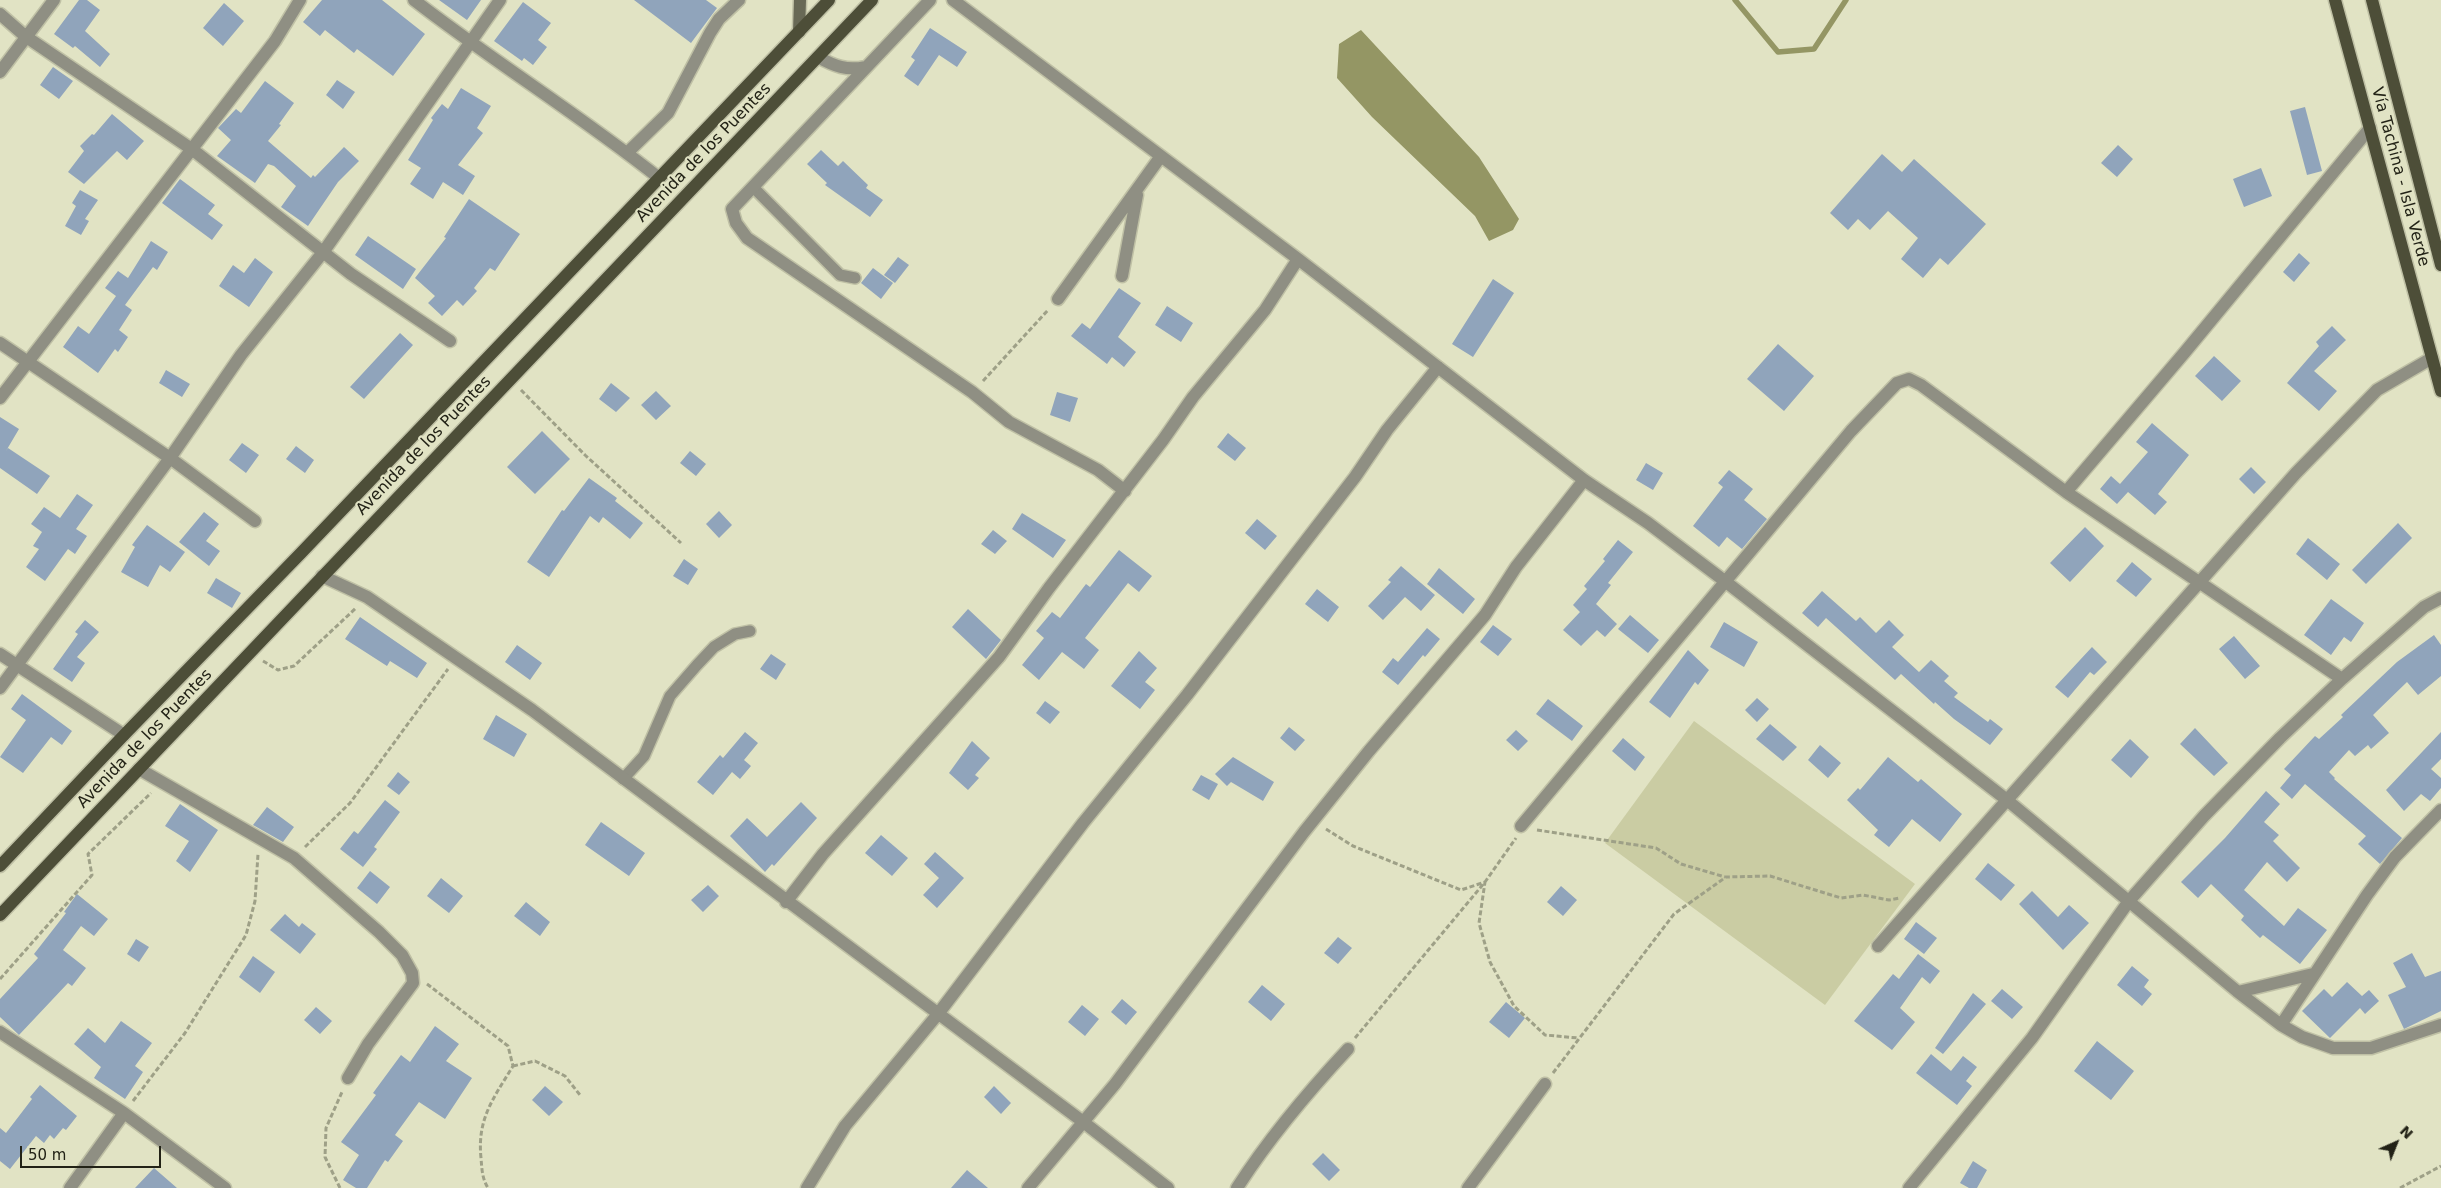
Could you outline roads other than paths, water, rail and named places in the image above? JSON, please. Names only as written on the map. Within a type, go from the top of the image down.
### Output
[{"type":"main road","name":"Avenida de los Puentes","points":[[0,866],[829,0]]},
{"type":"main road","name":"Avenida de los Puentes","points":[[0,915],[872,0]]},
{"type":"main road","name":"Vía Tachina - Isla Verde","points":[[2335,0],[2441,391]]},
{"type":"main road","name":"Vía Tachina - Isla Verde","points":[[2372,0],[2441,265]]},
{"type":"street","points":[[0,72],[25,36],[54,0]]},
{"type":"street","points":[[0,398],[193,150],[275,41],[300,0]]},
{"type":"street","points":[[414,0],[469,42],[628,153],[659,178]]},
{"type":"street","points":[[0,688],[170,458],[241,355],[324,251],[500,0]]},
{"type":"street","points":[[628,153],[668,113],[710,33],[719,19],[739,0]]},
{"type":"street","points":[[799,32],[800,0]]},
{"type":"street","points":[[930,0],[865,66],[732,208],[736,223],[747,238],[972,392],[1009,422],[1098,470],[1125,491]]},
{"type":"street","points":[[952,0],[1298,259],[1584,480],[1648,523],[1726,582],[2007,800],[2238,992],[2281,1025],[2302,1037],[2333,1048],[2371,1048],[2441,1025]]},
{"type":"street","points":[[0,14],[25,36],[193,150],[351,274],[450,341]]},
{"type":"street","points":[[818,57],[833,66],[853,70],[865,66]]},
{"type":"street","points":[[2066,492],[2185,352],[2370,128]]},
{"type":"street","points":[[1058,299],[1138,191],[1160,156]]},
{"type":"street","points":[[1122,276],[1138,191]]},
{"type":"street","points":[[786,902],[823,854],[998,657],[1048,588],[1125,491],[1193,397],[1265,310],[1298,259]]},
{"type":"street","points":[[0,343],[170,458],[255,521]]},
{"type":"street","points":[[1878,946],[2296,473],[2377,390],[2432,358]]},
{"type":"street","points":[[807,1188],[845,1126],[938,1014],[1083,823],[1187,695],[1355,477],[1387,430],[1438,367]]},
{"type":"street","points":[[1524,833],[1726,582],[1851,432],[1897,383],[1909,379],[2066,492],[2342,679]]},
{"type":"street","points":[[1028,1188],[1082,1121],[1115,1084],[1166,1013],[1375,743],[1485,614],[1516,567],[1584,480]]},
{"type":"street","points":[[322,576],[367,597],[456,657],[1082,1121],[1168,1188]]},
{"type":"street","points":[[1909,1188],[2032,1038],[2130,901],[2204,816],[2280,738],[2342,679],[2424,607],[2441,598]]},
{"type":"street","points":[[0,654],[124,735]]},
{"type":"street","points":[[139,769],[294,858],[379,932],[402,955],[412,973],[413,983],[368,1044],[348,1078]]},
{"type":"street","points":[[2281,1025],[2313,974],[2395,857],[2441,810]]},
{"type":"street","points":[[2238,992],[2313,974]]},
{"type":"street","points":[[0,1032],[124,1113],[225,1188]]},
{"type":"street","points":[[1237,1188],[1269,1140],[1304,1097],[1348,1049]]},
{"type":"street","points":[[1468,1188],[1545,1084]]},
{"type":"street","points":[[70,1188],[124,1113]]},
{"type":"lane","points":[[753,187],[840,275],[855,278]]},
{"type":"lane","points":[[622,779],[644,756],[670,696],[697,665],[721,642],[735,634],[750,631]]},
{"type":"waterway","points":[[1735,0],[1778,52],[1814,49],[1846,0]]}]
